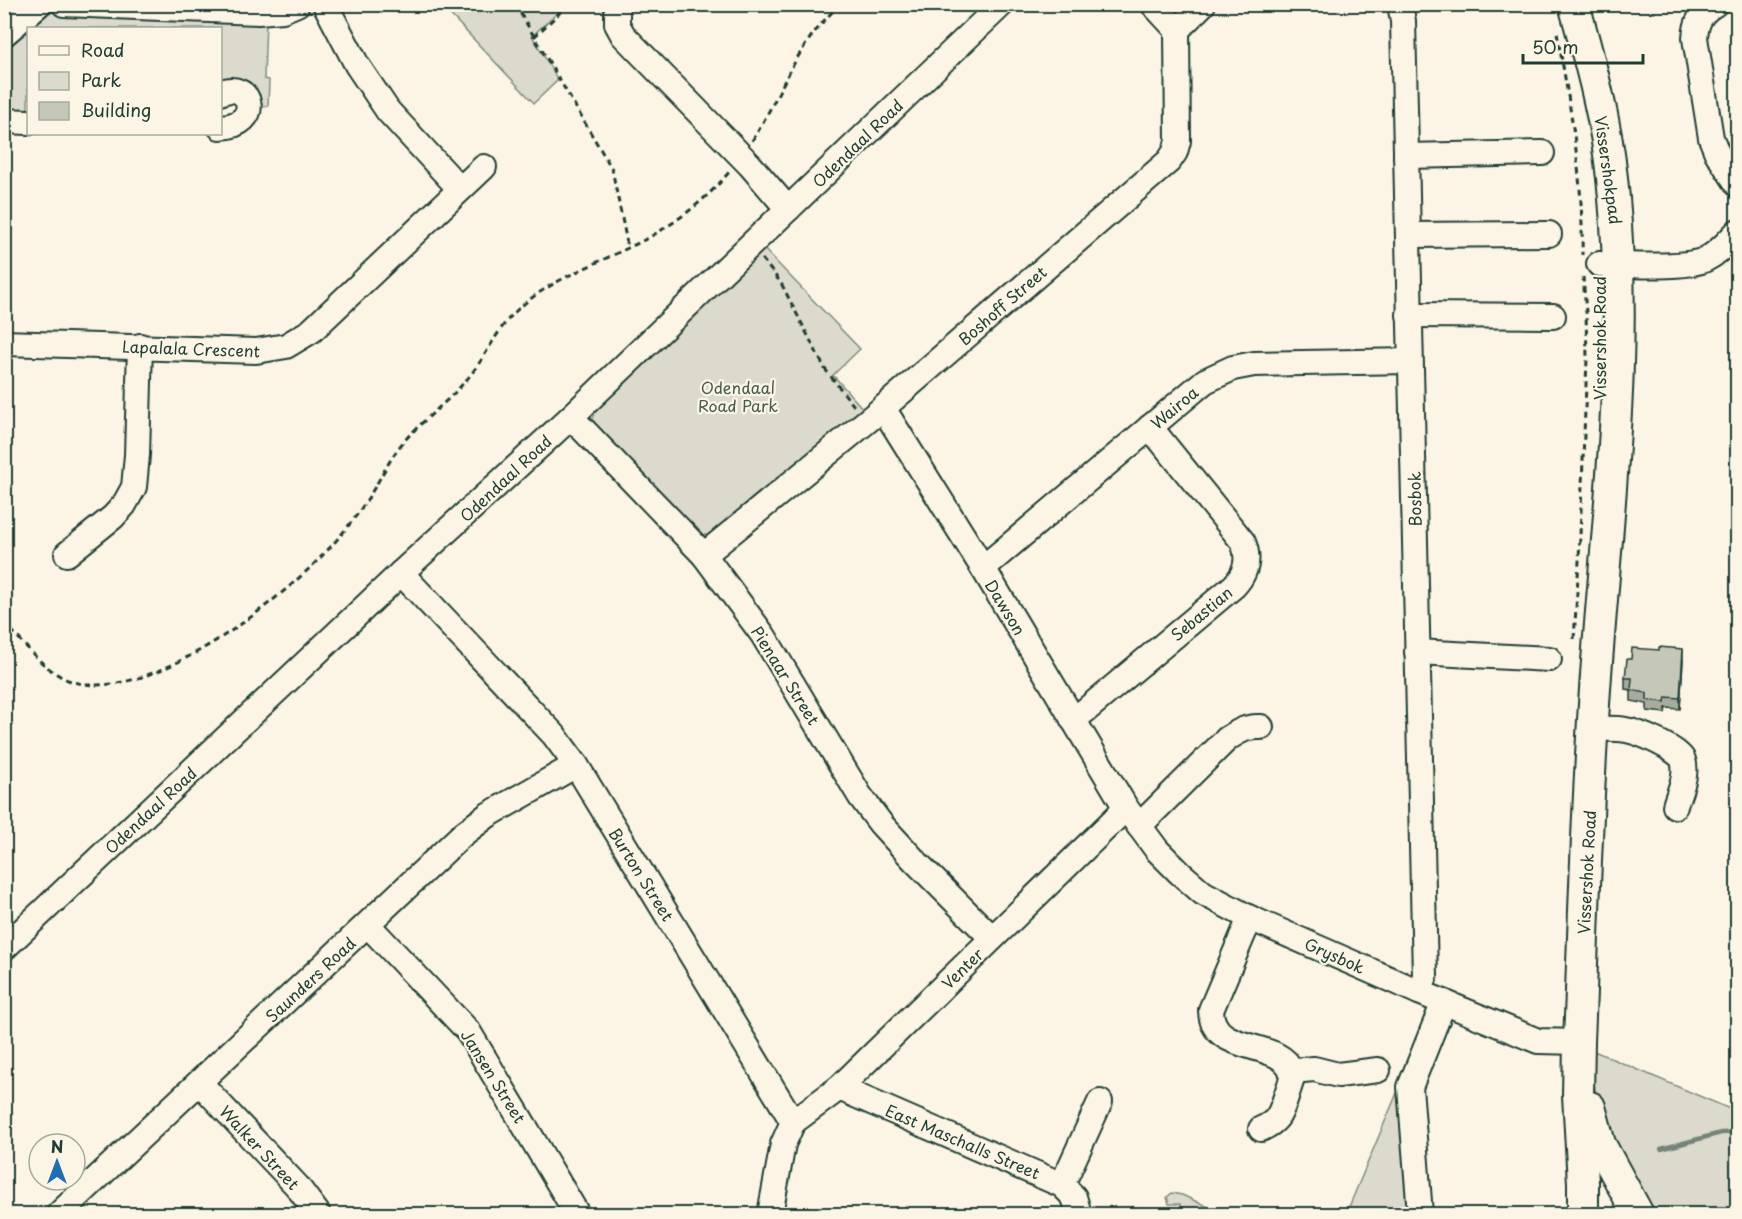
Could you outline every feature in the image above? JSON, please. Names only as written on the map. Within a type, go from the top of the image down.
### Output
[{"type":"main road","name":"Vissershokpad","points":[[1563,11],[1594,76],[1612,177],[1595,265]]},
{"type":"main road","name":"Vissershok Road","points":[[1582,1215],[1579,1055],[1596,675],[1612,494],[1619,343],[1595,265]]},
{"type":"main road","name":"Vissershok Road","points":[[1579,1055],[1600,1144],[1638,1214]]},
{"type":"main road","points":[[1590,1215],[1598,1208],[1615,1204],[1638,1214]]},
{"type":"street","points":[[4,34],[39,4]]},
{"type":"street","points":[[64,4],[258,12],[283,10],[297,4]]},
{"type":"street","points":[[326,4],[357,65],[388,111],[460,189]]},
{"type":"street","points":[[617,4],[616,18],[623,35],[742,156],[788,209]]},
{"type":"street","name":"Odendaal Road","points":[[4,948],[401,573],[571,417],[1002,4]]},
{"type":"street","points":[[1153,4],[1177,30],[1203,4]]},
{"type":"street","name":"Bosbok","points":[[1400,4],[1403,21],[1425,976],[1419,992]]},
{"type":"street","points":[[1714,4],[1697,22],[1695,38],[1711,138],[1717,153],[1737,185]]},
{"type":"street","name":"Boshoff Street","points":[[704,555],[874,415],[1169,161],[1178,141],[1177,30]]},
{"type":"street","points":[[222,92],[229,89],[239,91],[249,102],[247,116],[243,121],[237,125],[222,127]]},
{"type":"street","points":[[4,121],[27,122]]},
{"type":"street","points":[[1406,156],[1542,153]]},
{"type":"street","name":"Lapalala Crescent","points":[[4,343],[256,351],[272,350],[295,342],[311,331],[484,167]]},
{"type":"street","points":[[1595,265],[1699,262],[1713,254],[1737,231]]},
{"type":"street","points":[[1408,235],[1548,234]]},
{"type":"street","points":[[1409,315],[1552,316]]},
{"type":"street","points":[[67,554],[113,517],[134,487],[140,346]]},
{"type":"street","name":"Wairoa","points":[[983,568],[1205,381],[1233,368],[1254,364],[1410,361]]},
{"type":"street","name":"Dawson","points":[[874,415],[983,568],[1133,817]]},
{"type":"street","name":"Pienaar Street","points":[[571,417],[704,555],[763,634],[860,796],[881,824],[992,938]]},
{"type":"street","name":"Sebastian","points":[[1073,720],[1234,586],[1245,572],[1247,556],[1243,542],[1150,427]]},
{"type":"street","name":"Burton Street","points":[[401,573],[554,735],[576,765],[793,1122]]},
{"type":"street","points":[[1417,652],[1549,659]]},
{"type":"street","name":"Venter","points":[[793,1122],[839,1088],[992,938],[1133,817],[1227,739],[1251,726],[1262,727]]},
{"type":"street","points":[[1593,729],[1626,730],[1674,750],[1682,758],[1684,765],[1684,778],[1675,806]]},
{"type":"street","name":"Saunders Road","points":[[59,1215],[368,925],[444,850],[488,815],[576,765]]},
{"type":"street","name":"Grysbok","points":[[1133,817],[1157,850],[1203,893],[1250,918],[1419,992],[1538,1041],[1579,1055]]},
{"type":"street","points":[[1250,918],[1211,1010],[1211,1019],[1214,1027],[1222,1035],[1278,1057],[1292,1071],[1292,1080],[1279,1115],[1273,1123],[1262,1129]]},
{"type":"street","name":"Jansen Street","points":[[368,925],[468,1031],[577,1215]]},
{"type":"street","points":[[1420,1215],[1410,1087],[1444,1002]]},
{"type":"street","points":[[1292,1071],[1314,1069],[1338,1075],[1378,1070]]},
{"type":"street","name":"Walker Street","points":[[200,1083],[297,1186],[318,1215]]},
{"type":"street","name":"East Maschalls Street","points":[[839,1088],[1062,1185],[1069,1190],[1078,1210]]},
{"type":"street","points":[[1062,1185],[1100,1101]]},
{"type":"street","points":[[770,1215],[783,1144],[793,1122]]},
{"type":"path","points":[[515,4],[612,169],[628,248]]},
{"type":"path","points":[[534,37],[569,4]]},
{"type":"path","points":[[4,622],[44,664],[69,680],[101,684],[132,680],[192,654],[221,638],[277,598],[334,543],[363,505],[395,453],[413,432],[458,391],[510,317],[524,304],[556,283],[670,225],[720,183],[742,156],[771,109],[800,51],[822,22],[841,4]]},
{"type":"path","points":[[1563,11],[1582,229],[1595,265],[1586,312],[1587,359],[1574,642]]},
{"type":"path","points":[[751,245],[782,283],[825,369],[874,415]]},
{"type":"green space","points":[[444,5],[566,5],[532,36],[558,80],[534,103],[446,10]]},
{"type":"green space","points":[[50,11],[67,14],[266,20],[264,79],[269,80],[268,106],[257,109],[222,86],[222,27],[27,27],[27,114],[5,113],[5,46],[38,15]]},
{"type":"green space","name":"Odendaal Road Park","points":[[763,248],[860,349],[833,375],[863,409],[713,535],[701,535],[595,426],[593,419],[596,406]]},
{"type":"green space","points":[[1594,1051],[1737,1112],[1737,1214],[1659,1214],[1640,1192],[1601,1119],[1593,1079]]},
{"type":"green space","points":[[1400,1086],[1414,1214],[1346,1214]]},
{"type":"green space","points":[[1172,1193],[1182,1195],[1224,1214],[1199,1215],[1187,1212],[1180,1204],[1169,1204],[1167,1197]]},
{"type":"building","points":[[1659,647],[1683,649],[1680,698],[1666,697],[1665,702],[1647,700],[1647,693],[1631,690],[1632,678],[1625,678],[1627,659],[1631,659],[1632,648],[1659,650]]},
{"type":"building","points":[[1132,1207],[1177,1212],[1177,1215],[1131,1215]]},
{"type":"waterway","points":[[1661,1149],[1721,1133],[1738,1132]]}]
